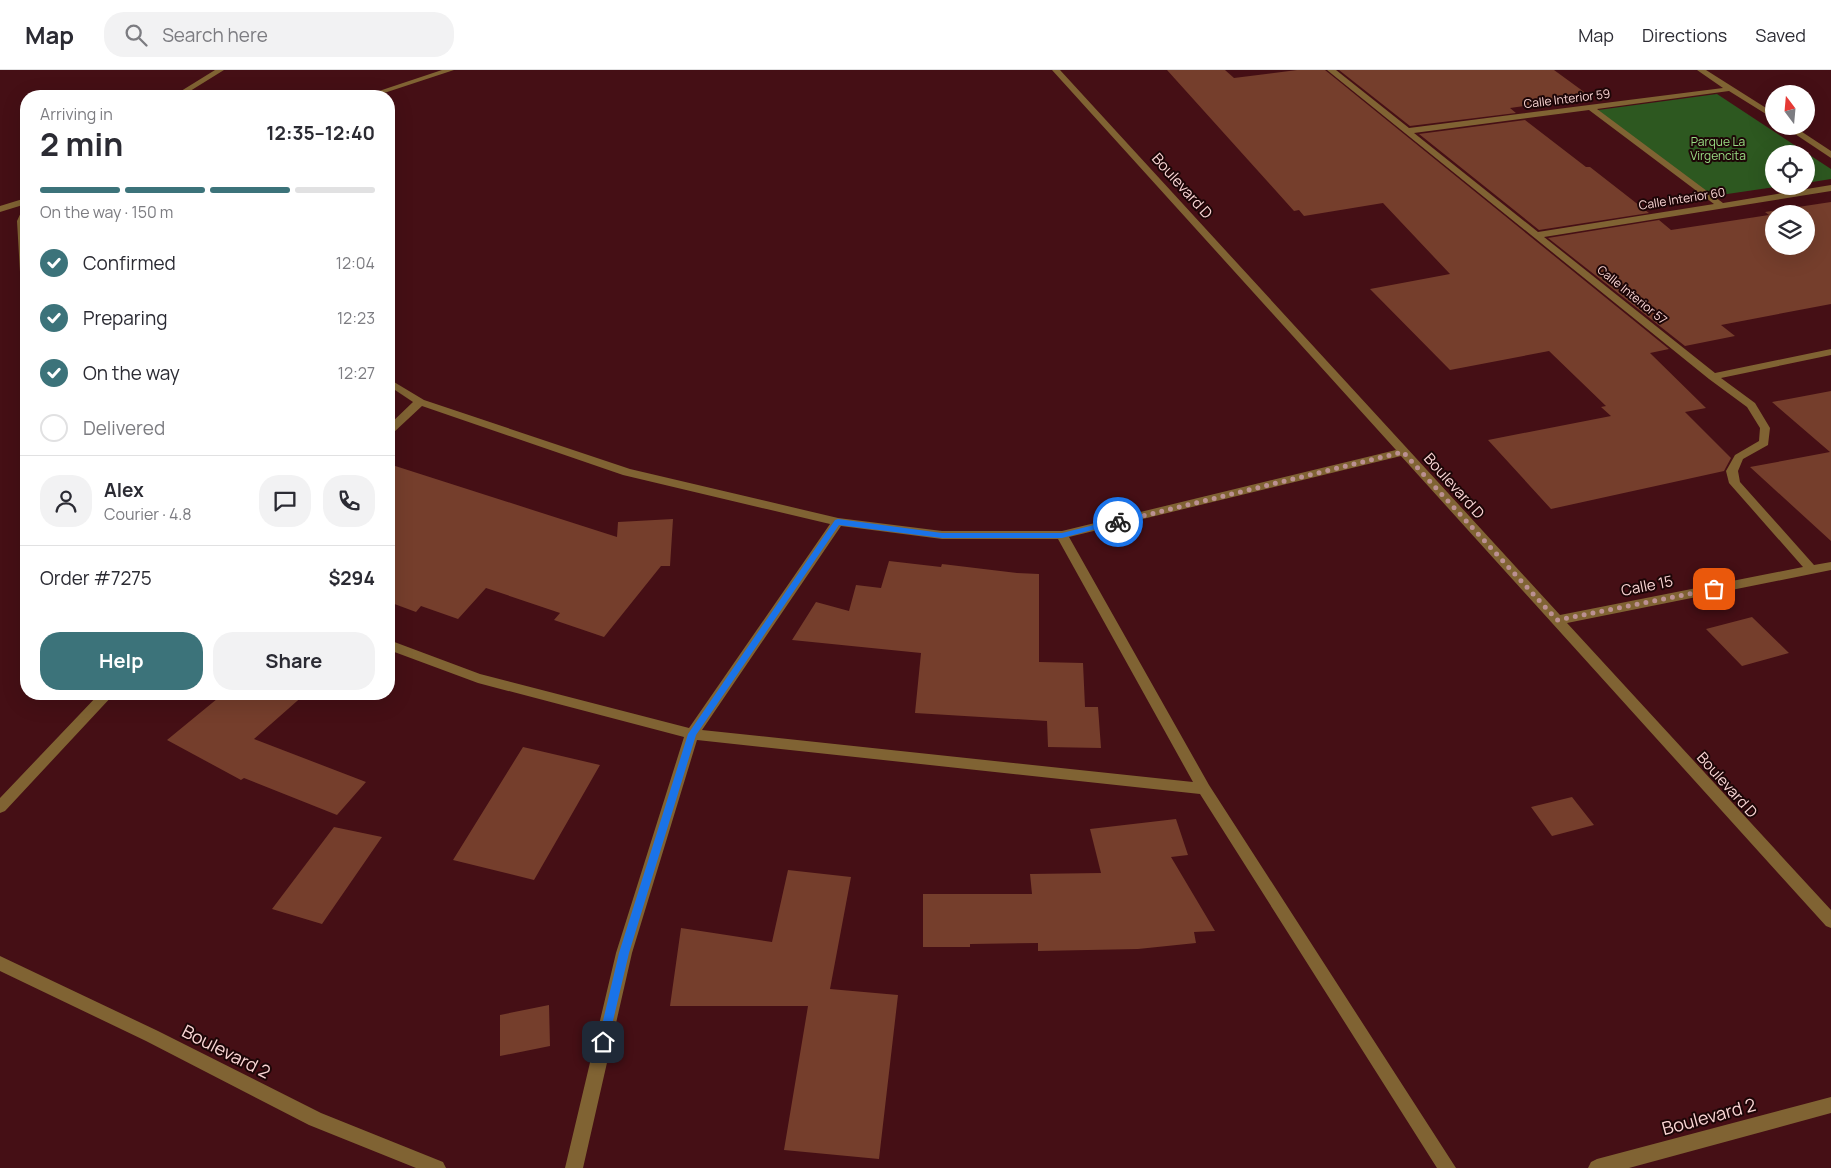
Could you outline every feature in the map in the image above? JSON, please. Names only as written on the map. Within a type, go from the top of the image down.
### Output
[{"type":"street","points":[[187,90],[220,70]]},
{"type":"street","points":[[388,90],[450,70]]},
{"type":"street","name":"Boulevard D","points":[[1056,70],[1831,921]]},
{"type":"street","name":"Calle Interior 57","points":[[1331,70],[1713,377],[1750,404],[1765,428],[1764,443],[1739,457],[1732,471],[1735,483],[1811,569]]},
{"type":"street","points":[[1701,70],[1765,111]]},
{"type":"street","name":"Calle Interior 59","points":[[1406,131],[1730,89]]},
{"type":"street","points":[[1590,107],[1722,206]]},
{"type":"street","points":[[1801,135],[1831,155]]},
{"type":"street","name":"Calle Interior 60","points":[[1537,235],[1831,188]]},
{"type":"street","points":[[0,209],[20,203]]},
{"type":"street","points":[[1713,377],[1831,352]]},
{"type":"street","points":[[395,386],[420,402],[627,472],[838,522],[942,535],[1062,536],[1403,452]]},
{"type":"street","points":[[395,425],[420,402]]},
{"type":"street","points":[[574,1168],[624,953],[692,734],[838,522]]},
{"type":"street","points":[[1062,536],[1204,789],[1447,1168]]},
{"type":"street","name":"Calle 15","points":[[1557,620],[1831,566]]},
{"type":"street","points":[[395,647],[478,678],[692,734],[1204,789]]},
{"type":"street","points":[[0,807],[102,700]]},
{"type":"street","name":"Boulevard 2","points":[[0,963],[152,1036],[315,1119],[437,1168]]},
{"type":"street","name":"Boulevard 2","points":[[1597,1168],[1831,1105]]},
{"type":"green space","name":"Parque La Virgencita","points":[[1717,94],[1765,126],[1765,135],[1779,135],[1795,145],[1765,145],[1765,188],[1707,197],[1591,111]]},
{"type":"green space","name":"Parque La Virgencita","points":[[1815,158],[1831,169],[1831,179],[1815,182]]},
{"type":"building","points":[[1167,70],[1225,70],[1234,78],[1297,70],[1325,70],[1669,349],[1650,353],[1706,408],[1685,412],[1731,458],[1724,471],[1551,509],[1488,440],[1611,416],[1601,407],[1606,406],[1549,351],[1450,370],[1370,289],[1450,274],[1383,203],[1304,216],[1299,210],[1294,211]]},
{"type":"building","points":[[1339,70],[1554,70],[1591,97],[1510,108],[1516,113],[1410,126]]},
{"type":"building","points":[[1525,120],[1649,213],[1539,230],[1419,134]]},
{"type":"building","points":[[1831,202],[1831,304],[1721,325],[1735,336],[1685,346],[1548,238],[1659,220],[1671,230],[1765,216],[1765,255],[1815,255],[1815,205],[1811,205]]},
{"type":"building","points":[[1831,391],[1831,541],[1750,467],[1830,452],[1772,402]]},
{"type":"building","points":[[395,466],[617,537],[618,522],[673,519],[670,566],[661,566],[604,637],[554,620],[560,613],[486,588],[458,619],[421,606],[416,612],[395,604]]},
{"type":"building","points":[[889,561],[941,567],[942,564],[1039,574],[1039,662],[1083,663],[1085,707],[1098,707],[1101,748],[1048,747],[1047,721],[915,713],[921,653],[792,640],[816,602],[849,611],[856,585],[881,588]]},
{"type":"building","points":[[1752,617],[1789,653],[1742,666],[1706,629]]},
{"type":"building","points":[[216,700],[298,700],[254,739],[366,782],[337,815],[244,778],[241,780],[167,740]]},
{"type":"building","points":[[523,747],[600,765],[534,880],[453,860]]},
{"type":"building","points":[[1572,797],[1594,825],[1552,836],[1531,807]]},
{"type":"building","points":[[1176,819],[1188,855],[1171,857],[1215,931],[1194,932],[1196,943],[1138,949],[1038,951],[1038,943],[970,944],[970,947],[923,947],[923,894],[1032,894],[1030,874],[1101,873],[1090,829]]},
{"type":"building","points":[[334,827],[382,837],[322,924],[272,909]]},
{"type":"building","points":[[788,870],[851,877],[830,989],[898,995],[879,1159],[784,1150],[808,1006],[670,1006],[681,928],[772,942]]},
{"type":"building","points":[[549,1005],[550,1046],[500,1056],[500,1015]]},
{"type":"way so far","points":[[1118,522],[1403,452],[1557,620],[1714,589]]},
{"type":"route","points":[[603,1042],[624,953],[692,734],[838,522],[942,535],[1062,536],[1118,522]]}]
